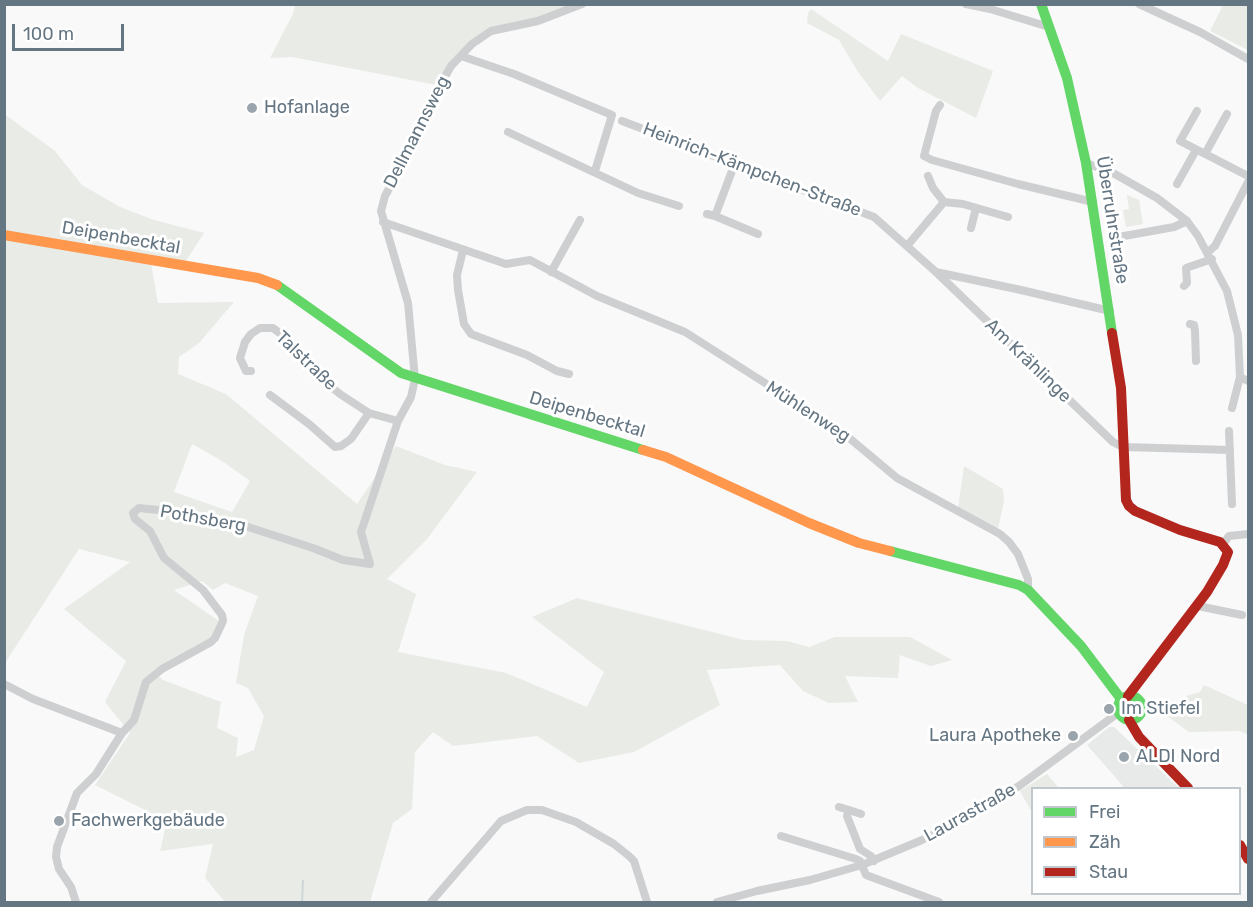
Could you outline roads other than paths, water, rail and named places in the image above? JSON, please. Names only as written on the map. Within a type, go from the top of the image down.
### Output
[{"type":"main road","name":"Überruhrstraße","points":[[1041,4],[1067,78],[1093,202],[1121,388],[1124,493],[1129,506],[1145,516],[1223,544]]},
{"type":"main road","name":"Deipenbecktal","points":[[4,235],[258,278],[274,283],[401,373],[415,379],[666,457],[809,523],[859,543],[1019,585],[1028,591],[1129,699]]},
{"type":"main road","points":[[1133,719],[1121,717],[1117,708],[1129,699],[1217,577],[1228,554],[1223,544]]},
{"type":"main road","points":[[1129,699],[1142,709],[1133,719]]},
{"type":"main road","points":[[1133,719],[1139,737],[1186,787]]},
{"type":"street","name":"Dellmannsweg","points":[[415,379],[408,303],[381,211],[385,196],[426,121],[446,75],[461,56],[491,31],[538,21],[582,4]]},
{"type":"street","points":[[966,4],[1049,27]]},
{"type":"street","points":[[1139,4],[1200,32],[1248,59]]},
{"type":"street","points":[[461,56],[514,74],[612,116],[595,171]]},
{"type":"street","points":[[940,105],[936,111],[924,156],[1018,184],[1093,202]]},
{"type":"street","points":[[1197,111],[1180,141],[1248,176]]},
{"type":"street","points":[[1205,154],[1227,114]]},
{"type":"street","name":"Heinrich-Kämpchen-Straße","points":[[622,121],[874,217],[936,272],[1110,311]]},
{"type":"street","points":[[508,132],[638,193],[679,207]]},
{"type":"street","points":[[1177,184],[1196,150]]},
{"type":"street","points":[[735,163],[711,215],[758,234]]},
{"type":"street","points":[[1086,163],[1118,176],[1156,198],[1187,221],[1210,256],[1227,291],[1237,329],[1244,379],[1232,408]]},
{"type":"street","points":[[928,176],[933,188],[944,202],[1008,217]]},
{"type":"street","points":[[1184,286],[1187,283],[1186,268],[1210,256],[1248,183]]},
{"type":"street","points":[[907,246],[944,202]]},
{"type":"street","points":[[971,228],[976,208]]},
{"type":"street","points":[[551,272],[580,220]]},
{"type":"street","points":[[1113,238],[1174,226],[1187,221]]},
{"type":"street","name":"Mühlenweg","points":[[383,222],[506,264],[530,260],[597,296],[685,332],[842,432],[897,478],[1000,534],[1018,554],[1028,579],[1028,591]]},
{"type":"street","points":[[464,249],[457,275],[458,290],[464,324],[471,334],[569,374]]},
{"type":"street","name":"Am Krählinge","points":[[936,272],[1113,442],[1123,447]]},
{"type":"street","points":[[1190,324],[1194,325],[1195,331],[1196,361]]},
{"type":"street","name":"Talstraße","points":[[251,371],[246,371],[240,358],[245,342],[256,330],[266,327],[273,328],[285,338],[319,377],[369,413],[398,421]]},
{"type":"street","points":[[398,421],[411,397],[415,379]]},
{"type":"street","points":[[270,395],[309,423],[335,447],[351,439],[369,413]]},
{"type":"street","name":"Pothsberg","points":[[76,903],[71,887],[59,869],[56,857],[57,847],[77,793],[96,774],[122,733],[135,720],[142,691],[151,677],[211,642],[223,621],[222,615],[203,590],[161,555],[150,531],[135,519],[133,513],[137,509],[158,510],[248,526],[343,560],[370,564],[361,532],[398,421]]},
{"type":"street","points":[[1229,430],[1232,504]]},
{"type":"street","points":[[1123,447],[1230,450]]},
{"type":"street","points":[[1223,544],[1229,536],[1248,534]]},
{"type":"street","points":[[1198,606],[1242,615]]},
{"type":"street","points":[[4,684],[33,699],[122,733]]},
{"type":"street","name":"Laurastraße","points":[[717,903],[862,866],[950,826],[1019,786],[1118,712]]},
{"type":"street","points":[[839,807],[861,814]]},
{"type":"street","points":[[431,903],[501,821],[527,810],[542,810],[576,822],[614,844],[629,856],[634,861],[647,903]]},
{"type":"street","points":[[849,810],[847,816],[860,849],[871,856],[874,861]]},
{"type":"street","points":[[781,836],[856,859],[866,875],[939,903]]},
{"type":"waterway","points":[[302,902],[303,881]]},
{"type":"place","name":"Hofanlage","points":[[252,108]]},
{"type":"place","name":"Im Stiefel","points":[[1109,709]]},
{"type":"place","name":"Laura Apotheke","points":[[1073,736]]},
{"type":"place","name":"ALDI Nord","points":[[1124,757]]},
{"type":"place","name":"Fachwerkgebäude","points":[[59,821]]}]
